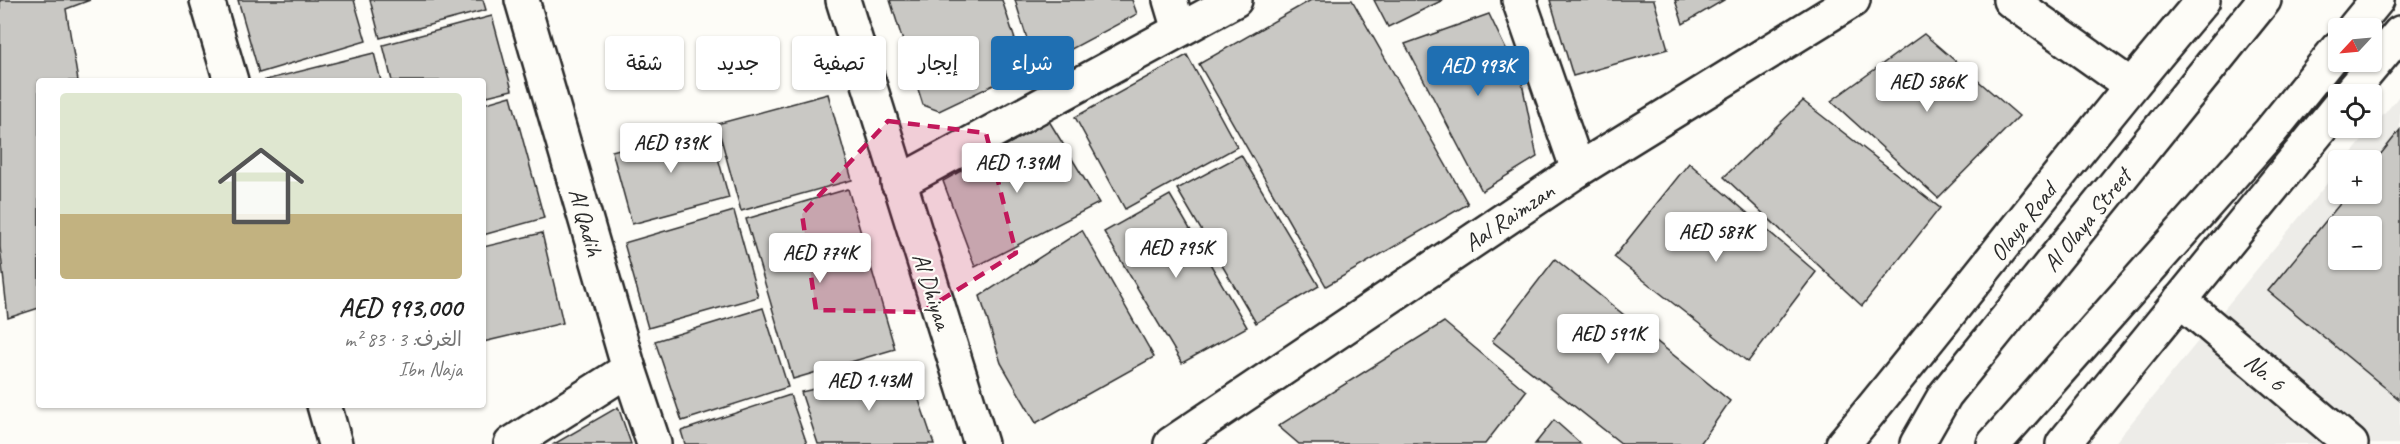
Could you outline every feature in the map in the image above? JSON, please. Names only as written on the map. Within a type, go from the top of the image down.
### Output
[{"type":"street","points":[[207,0],[230,78]]},
{"type":"street","name":"Al Qadih","points":[[522,0],[629,369],[654,444]]},
{"type":"street","name":"Al Dhiyaa","points":[[843,0],[981,444]]},
{"type":"street","points":[[898,183],[1175,15],[1235,0]]},
{"type":"street","points":[[1519,0],[1578,170]]},
{"type":"street","name":"Aal Raimzan","points":[[1171,444],[1578,170],[1853,0]]},
{"type":"street","points":[[2010,0],[2130,85]]},
{"type":"street","name":"Olaya Road","points":[[1843,444],[1953,311],[2130,85],[2203,0]]},
{"type":"street","name":"Al Olaya Street","points":[[1917,444],[1945,395],[2264,0]]},
{"type":"street","points":[[2362,18],[2377,0]]},
{"type":"street","points":[[2357,84],[2400,33]]},
{"type":"street","points":[[1994,444],[2270,132],[2328,60]]},
{"type":"street","points":[[2063,444],[2328,119]]},
{"type":"street","name":"No. 6","points":[[2180,300],[2351,444]]},
{"type":"street","points":[[511,444],[629,369]]},
{"type":"street","points":[[325,408],[335,444]]},
{"type":"highlighted area","points":[[888,121],[986,133],[1016,253],[922,312],[816,310],[802,214]]},
{"type":"shaded area","points":[[2400,95],[2400,444],[2114,444],[2328,182],[2328,204],[2382,204],[2382,150],[2354,150],[2364,138],[2382,138],[2382,117]]},
{"type":"building","points":[[0,0],[90,0],[66,9],[78,78],[36,78],[36,309],[8,318],[0,247]]},
{"type":"building","points":[[238,0],[354,0],[366,41],[259,73]]},
{"type":"building","points":[[370,0],[483,0],[486,10],[380,38]]},
{"type":"building","points":[[890,0],[1002,0],[1014,36],[991,36],[991,86],[939,111],[923,105],[918,90],[979,90],[979,36],[901,36]]},
{"type":"building","points":[[1015,0],[1132,0],[1137,14],[1074,48],[1074,36],[1026,36]]},
{"type":"building","points":[[1311,0],[1352,0],[1468,204],[1326,286],[1199,64]]},
{"type":"building","points":[[1374,0],[1443,0],[1388,27]]},
{"type":"building","points":[[1550,0],[1654,0],[1668,49],[1573,76]]},
{"type":"building","points":[[1675,0],[1724,0],[1683,24]]},
{"type":"building","points":[[1489,14],[1522,83],[1537,157],[1482,191],[1405,44]]},
{"type":"building","points":[[492,16],[512,90],[486,96],[486,78],[391,78],[383,45]]},
{"type":"building","points":[[1924,34],[2019,116],[1938,198],[1831,101]]},
{"type":"building","points":[[374,53],[380,78],[273,78]]},
{"type":"building","points":[[1187,55],[1237,147],[1125,209],[1075,117]]},
{"type":"building","points":[[828,94],[852,180],[741,211],[717,124]]},
{"type":"building","points":[[511,96],[544,218],[486,234],[486,103]]},
{"type":"building","points":[[1803,101],[1940,208],[1862,306],[1724,177]]},
{"type":"building","points":[[1049,121],[1099,203],[975,267],[943,181]]},
{"type":"building","points":[[709,125],[729,198],[632,224],[612,151]]},
{"type":"building","points":[[2400,130],[2400,400],[2268,291],[2328,218],[2328,270],[2382,270],[2382,216],[2330,216],[2340,204],[2382,204],[2382,152]]},
{"type":"building","points":[[1241,155],[1319,286],[1256,323],[1177,189]]},
{"type":"building","points":[[1689,163],[1816,272],[1748,362],[1614,257]]},
{"type":"building","points":[[848,189],[895,349],[793,379],[746,219]]},
{"type":"building","points":[[1170,195],[1247,327],[1182,363],[1104,232]]},
{"type":"building","points":[[734,211],[758,297],[648,328],[624,243]]},
{"type":"building","points":[[1082,230],[1154,357],[1036,423],[1001,363],[980,296]]},
{"type":"building","points":[[542,233],[563,323],[486,341],[486,246]]},
{"type":"building","points":[[1555,259],[1730,401],[1700,444],[1622,444],[1492,341]]},
{"type":"building","points":[[763,308],[788,387],[682,421],[655,341]]},
{"type":"building","points":[[1444,322],[1526,391],[1485,444],[1299,444],[1278,426]]},
{"type":"building","points":[[908,368],[934,444],[818,444],[801,392]]},
{"type":"building","points":[[790,395],[807,444],[685,444],[681,431]]},
{"type":"building","points":[[618,407],[631,444],[554,444]]},
{"type":"building","points":[[1554,420],[1581,444],[1535,444]]}]
